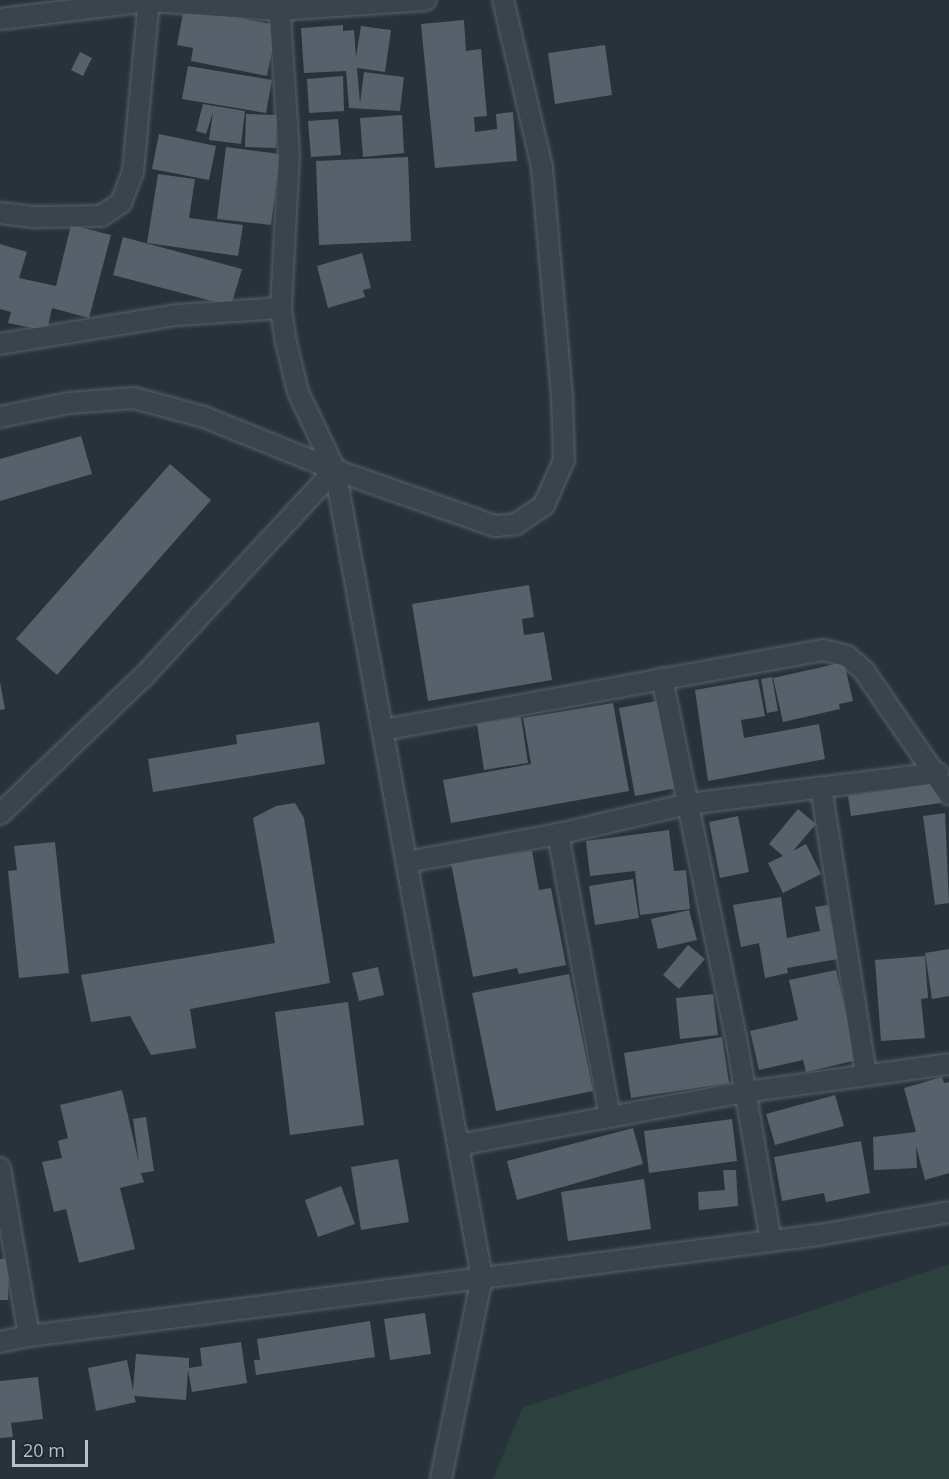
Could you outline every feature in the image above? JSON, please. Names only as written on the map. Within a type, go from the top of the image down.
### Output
[{"type":"street","points":[[0,19],[149,1],[278,5],[426,0]]},
{"type":"street","points":[[0,417],[69,403],[134,398],[204,417],[335,470],[495,526],[516,524],[544,505],[555,488],[564,460],[562,397],[542,167],[524,80],[502,0]]},
{"type":"street","points":[[0,213],[35,217],[101,216],[121,203],[133,172],[149,1]]},
{"type":"street","points":[[278,5],[289,155],[281,308],[298,392],[335,470],[482,1277],[441,1479]]},
{"type":"street","points":[[0,345],[178,315],[281,308]]},
{"type":"street","points":[[0,814],[144,676],[335,470]]},
{"type":"street","points":[[383,730],[823,650],[846,656],[864,671],[938,773],[949,794]]},
{"type":"street","points":[[662,678],[745,1092],[771,1241]]},
{"type":"street","points":[[407,862],[558,834],[688,804],[938,773]]},
{"type":"street","points":[[821,787],[866,1075]]},
{"type":"street","points":[[558,834],[610,1117]]},
{"type":"street","points":[[458,1145],[745,1092],[949,1064]]},
{"type":"street","points":[[0,1168],[29,1336]]},
{"type":"street","points":[[0,1342],[29,1336],[771,1241],[949,1212]]},
{"type":"green space","points":[[949,1264],[949,1479],[493,1479],[522,1408]]},
{"type":"building","points":[[184,8],[277,25],[267,76],[191,61],[193,48],[177,45]]},
{"type":"building","points":[[464,20],[466,51],[481,49],[487,116],[474,117],[475,132],[497,129],[496,114],[513,112],[517,161],[435,168],[421,24]]},
{"type":"building","points":[[343,25],[343,31],[354,30],[356,57],[361,26],[391,30],[385,72],[357,68],[360,103],[364,72],[404,77],[400,111],[349,108],[346,71],[304,73],[301,28]]},
{"type":"building","points":[[605,45],[612,95],[555,104],[548,53]]},
{"type":"building","points":[[80,52],[92,58],[83,76],[71,70]]},
{"type":"building","points":[[188,66],[272,80],[266,113],[182,99]]},
{"type":"building","points":[[343,76],[344,111],[309,113],[307,79]]},
{"type":"building","points":[[203,104],[245,111],[241,144],[209,140],[213,112],[206,134],[196,131]]},
{"type":"building","points":[[246,114],[277,115],[276,148],[245,147]]},
{"type":"building","points":[[402,115],[404,153],[363,157],[360,118]]},
{"type":"building","points":[[338,119],[341,155],[311,157],[308,121]]},
{"type":"building","points":[[159,134],[216,146],[209,180],[152,169]]},
{"type":"building","points":[[226,147],[280,154],[271,225],[217,219]]},
{"type":"building","points":[[408,157],[411,241],[319,245],[316,161]]},
{"type":"building","points":[[158,174],[195,179],[189,218],[243,225],[238,256],[147,243]]},
{"type":"building","points":[[71,225],[111,235],[89,318],[52,308],[47,331],[8,323],[11,312],[0,309],[0,244],[27,252],[19,278],[56,286]]},
{"type":"building","points":[[123,237],[242,269],[231,306],[113,275]]},
{"type":"building","points":[[362,253],[371,288],[363,290],[365,297],[328,308],[317,266]]},
{"type":"building","points":[[81,436],[92,474],[0,501],[0,459]]},
{"type":"building","points":[[170,464],[211,500],[57,675],[16,639]]},
{"type":"building","points":[[529,585],[534,617],[522,619],[524,635],[544,632],[552,680],[428,701],[412,604]]},
{"type":"building","points":[[844,662],[853,701],[839,704],[840,709],[783,722],[773,678]]},
{"type":"building","points":[[772,677],[778,711],[767,713],[761,679]]},
{"type":"building","points":[[758,679],[765,716],[741,720],[744,738],[819,724],[825,759],[708,781],[695,690]]},
{"type":"building","points":[[0,682],[5,709],[0,710]]},
{"type":"building","points":[[662,700],[677,788],[635,796],[619,708]]},
{"type":"building","points":[[613,703],[629,791],[451,823],[443,780],[531,764],[523,718]]},
{"type":"building","points":[[521,717],[528,763],[484,770],[477,724]]},
{"type":"building","points":[[319,722],[325,764],[153,792],[148,759],[237,744],[236,735]]},
{"type":"building","points":[[939,783],[941,803],[851,816],[848,796]]},
{"type":"building","points":[[295,803],[304,818],[330,983],[190,1009],[196,1048],[151,1055],[130,1016],[91,1022],[81,975],[275,943],[253,818],[276,806]]},
{"type":"building","points":[[798,809],[816,824],[793,851],[806,844],[821,874],[783,893],[768,863],[783,856],[769,844]]},
{"type":"building","points":[[945,813],[949,903],[935,905],[923,816]]},
{"type":"building","points":[[738,816],[749,872],[720,878],[709,822]]},
{"type":"building","points":[[669,830],[674,871],[686,870],[690,909],[640,915],[635,871],[590,876],[586,841]]},
{"type":"building","points":[[55,842],[69,973],[19,978],[8,871],[17,870],[14,846]]},
{"type":"building","points":[[532,851],[539,890],[551,888],[566,965],[519,974],[517,968],[473,977],[451,863]]},
{"type":"building","points":[[633,879],[639,918],[595,925],[589,886]]},
{"type":"building","points":[[781,897],[787,938],[820,931],[815,907],[828,905],[838,959],[787,968],[788,973],[765,978],[759,943],[741,947],[733,905]]},
{"type":"building","points":[[689,910],[697,940],[658,949],[651,919]]},
{"type":"building","points":[[688,945],[705,959],[679,989],[663,975]]},
{"type":"building","points":[[949,949],[949,996],[932,999],[925,953]]},
{"type":"building","points":[[925,956],[928,998],[921,999],[925,1038],[881,1041],[875,960]]},
{"type":"building","points":[[378,967],[384,995],[359,1001],[352,973]]},
{"type":"building","points":[[836,970],[857,1060],[806,1072],[803,1060],[759,1070],[750,1031],[798,1020],[789,980]]},
{"type":"building","points":[[569,974],[593,1091],[496,1111],[472,993]]},
{"type":"building","points":[[713,994],[718,1035],[680,1039],[676,998]]},
{"type":"building","points":[[348,1002],[364,1125],[290,1135],[275,1012]]},
{"type":"building","points":[[722,1037],[729,1083],[631,1098],[624,1053]]},
{"type":"building","points":[[942,1077],[944,1083],[949,1082],[949,1173],[925,1180],[916,1146],[917,1168],[874,1170],[873,1137],[916,1132],[904,1088]]},
{"type":"building","points":[[122,1090],[139,1163],[133,1119],[146,1117],[154,1171],[141,1173],[144,1182],[120,1188],[135,1249],[79,1263],[66,1209],[54,1212],[42,1162],[62,1158],[58,1141],[68,1138],[60,1105]]},
{"type":"building","points":[[835,1095],[844,1126],[775,1145],[766,1114]]},
{"type":"building","points":[[732,1119],[737,1161],[649,1173],[644,1131]]},
{"type":"building","points":[[633,1128],[643,1164],[517,1200],[507,1161]]},
{"type":"building","points":[[861,1141],[870,1193],[826,1202],[824,1193],[782,1201],[774,1157]]},
{"type":"building","points":[[398,1159],[409,1222],[361,1230],[351,1167]]},
{"type":"building","points":[[723,1170],[736,1170],[738,1206],[699,1210],[698,1192],[725,1190]]},
{"type":"building","points":[[644,1179],[651,1229],[568,1241],[561,1192]]},
{"type":"building","points":[[341,1186],[355,1224],[318,1237],[305,1200]]},
{"type":"building","points":[[0,1259],[9,1259],[8,1300],[0,1300]]},
{"type":"building","points":[[425,1313],[431,1354],[390,1360],[384,1319]]},
{"type":"building","points":[[370,1321],[375,1357],[256,1375],[254,1360],[260,1360],[257,1339]]},
{"type":"building","points":[[241,1342],[247,1383],[192,1392],[188,1370],[186,1400],[134,1396],[136,1402],[96,1411],[88,1368],[127,1360],[133,1390],[136,1354],[189,1358],[189,1368],[202,1366],[200,1348]]},
{"type":"building","points":[[38,1377],[43,1419],[11,1423],[13,1437],[0,1438],[0,1381]]}]
